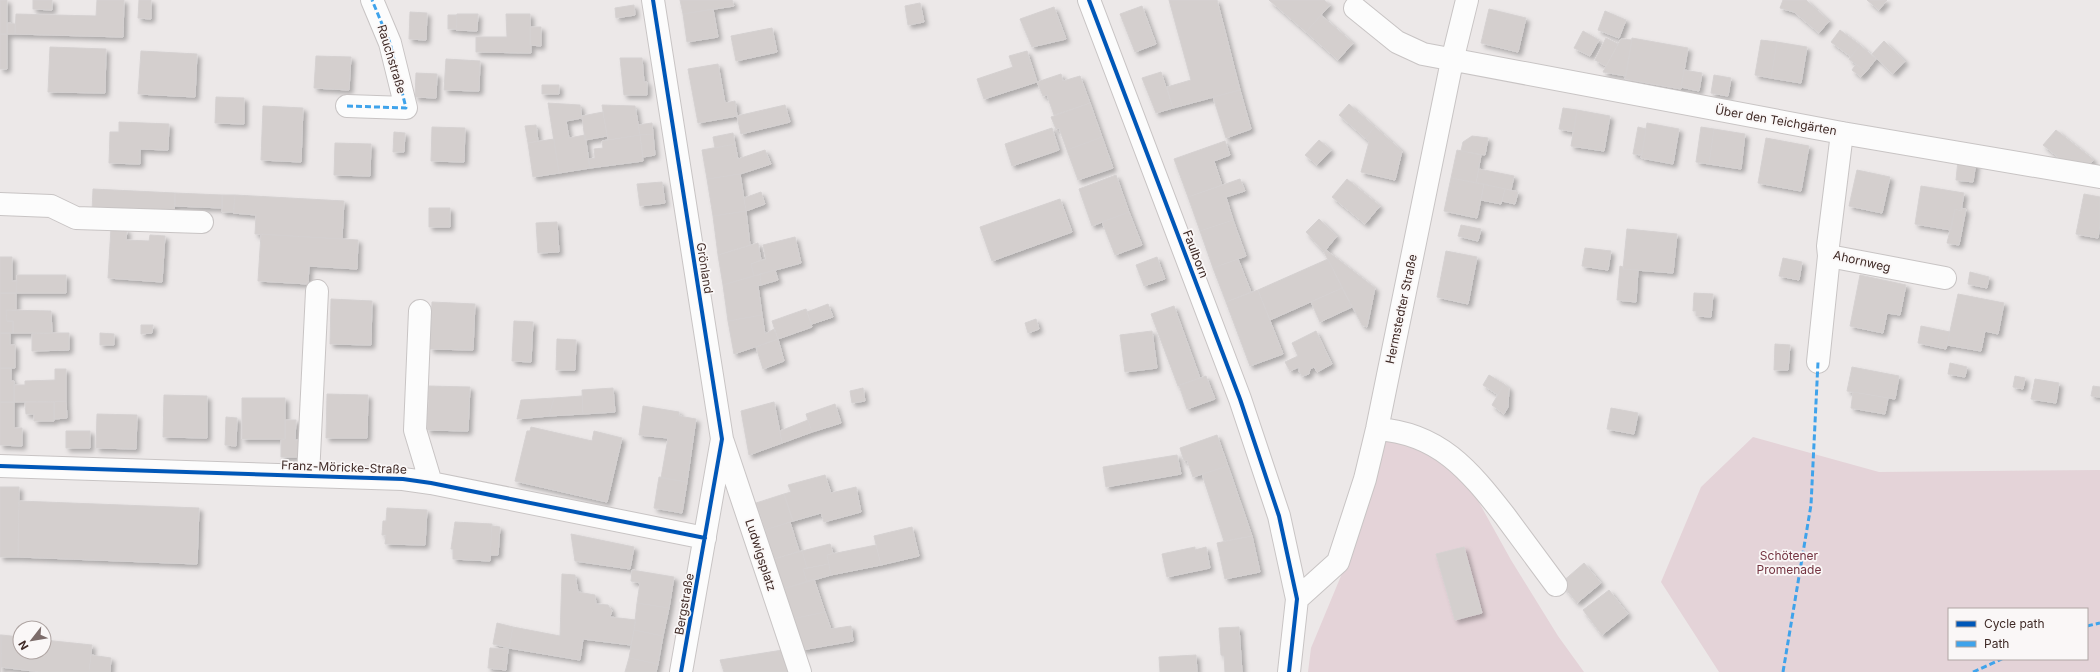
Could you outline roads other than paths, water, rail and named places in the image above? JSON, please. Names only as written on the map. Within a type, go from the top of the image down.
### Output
[{"type":"street","name":"Rauchstraße","points":[[347,106],[406,108],[390,43],[372,0]]},
{"type":"street","name":"Grönland","points":[[653,0],[722,439],[705,538]]},
{"type":"street","name":"Faulborn","points":[[1089,0],[1240,399],[1279,516],[1296,599]]},
{"type":"street","name":"Hermstedter Straße","points":[[1296,599],[1338,562],[1365,479],[1377,429],[1452,60],[1467,0]]},
{"type":"street","name":"Über den Teichgärten","points":[[1354,8],[1397,42],[1423,54],[1842,133],[2100,177]]},
{"type":"street","name":"Ahornweg","points":[[1842,133],[1828,246],[1829,256],[1945,278]]},
{"type":"street","points":[[0,204],[51,206],[76,218],[202,222]]},
{"type":"street","points":[[1818,362],[1829,256]]},
{"type":"street","points":[[308,476],[317,291]]},
{"type":"street","points":[[420,311],[415,430],[431,483]]},
{"type":"street","points":[[1377,429],[1395,430],[1419,437],[1447,453],[1469,472],[1556,585]]},
{"type":"street","name":"Ludwigsplatz","points":[[722,439],[800,672]]},
{"type":"street","name":"Franz-Möricke-Straße","points":[[0,466],[402,479],[431,483],[705,538]]},
{"type":"street","name":"Bergstraße","points":[[681,672],[705,538]]},
{"type":"street","points":[[1289,672],[1296,599]]},
{"type":"park label","name":"Schötener Promenade","points":[[1789,562]]}]
